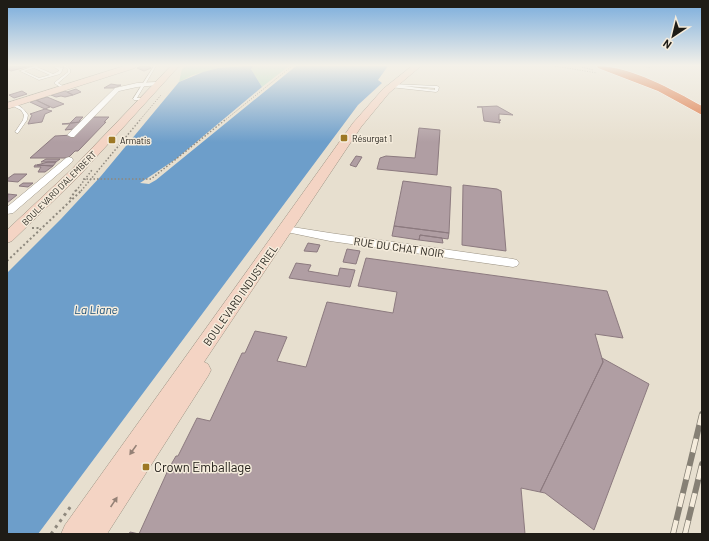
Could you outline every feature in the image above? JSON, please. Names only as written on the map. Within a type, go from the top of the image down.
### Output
[{"type":"highway","points":[[669,91],[702,111]]},
{"type":"highway","points":[[670,91],[702,106]]},
{"type":"street","points":[[10,105],[53,91]]},
{"type":"street","points":[[71,135],[114,91]]},
{"type":"street","name":"BOULEVARD D'ALEMBERT","points":[[7,238],[90,157],[139,99],[155,91]]},
{"type":"street","name":"BOULEVARD INDUSTRIEL","points":[[74,534],[368,119],[393,91]]},
{"type":"street","points":[[8,211],[69,160]]},
{"type":"street","points":[[8,211],[35,212]]},
{"type":"street","name":"BOULEVARD INDUSTRIEL","points":[[92,534],[290,230]]},
{"type":"street","name":"RUE DU CHAT NOIR","points":[[290,230],[513,263]]},
{"type":"lane","points":[[139,99],[141,91]]},
{"type":"lane","points":[[10,105],[22,109],[26,115],[25,120],[17,132]]},
{"type":"path","points":[[7,261],[41,228],[50,222],[88,183],[158,91]]},
{"type":"path","points":[[93,179],[148,180],[159,174],[261,91]]},
{"type":"path","points":[[70,201],[72,195],[89,176]]},
{"type":"path","points":[[35,228],[41,228]]},
{"type":"water","name":"La Liane","points":[[171,91],[257,91],[176,159],[140,183],[149,184],[156,180],[265,91],[373,91],[358,105],[38,534],[7,534],[7,273],[101,176]]},
{"type":"building","points":[[21,91],[27,94],[14,98],[9,95]]},
{"type":"building","points":[[65,91],[73,95],[56,97],[51,95]]},
{"type":"building","points":[[80,91],[81,92],[73,95],[67,92]]},
{"type":"building","points":[[47,97],[64,104],[53,108],[36,100]]},
{"type":"building","points":[[36,100],[50,107],[45,109],[30,102]]},
{"type":"building","points":[[497,106],[513,115],[499,114],[499,120],[501,120],[499,121],[500,123],[484,121],[482,107],[477,107]]},
{"type":"building","points":[[45,109],[52,111],[45,114],[42,122],[28,124],[32,115],[30,114]]},
{"type":"building","points":[[76,117],[83,117],[79,121],[83,121],[70,123]]},
{"type":"building","points":[[91,117],[109,117],[78,151],[75,151],[68,158],[30,158],[55,136],[73,135]]},
{"type":"building","points":[[81,122],[74,129],[65,130],[70,124],[62,124]]},
{"type":"building","points":[[419,128],[440,130],[437,175],[377,169],[380,158],[386,156],[415,158]]},
{"type":"building","points":[[356,156],[362,157],[356,167],[350,165]]},
{"type":"building","points":[[46,159],[60,159],[56,162],[41,162]]},
{"type":"building","points":[[48,162],[56,162],[53,166],[37,165]]},
{"type":"building","points":[[35,165],[53,166],[45,172],[38,172],[41,167],[34,167]]},
{"type":"building","points":[[14,174],[27,174],[18,182],[7,181],[7,179]]},
{"type":"building","points":[[403,181],[451,187],[449,233],[394,226]]},
{"type":"building","points":[[23,183],[33,183],[28,187],[19,186]]},
{"type":"building","points":[[463,185],[497,189],[501,191],[506,251],[462,245]]},
{"type":"building","points":[[8,194],[17,195],[7,203]]},
{"type":"building","points":[[394,226],[449,233],[448,239],[420,235],[419,240],[392,236]]},
{"type":"building","points":[[420,235],[442,238],[443,243],[419,240]]},
{"type":"building","points":[[308,243],[320,245],[317,252],[304,251]]},
{"type":"building","points":[[347,249],[360,251],[356,264],[343,262]]},
{"type":"building","points":[[366,258],[607,291],[623,338],[595,334],[603,362],[540,492],[521,488],[525,534],[139,534],[169,468],[176,456],[178,456],[197,418],[210,421],[242,353],[245,353],[255,331],[287,337],[277,361],[306,367],[327,302],[393,313],[397,292],[358,286]]},
{"type":"building","points":[[296,263],[311,265],[308,271],[338,276],[340,268],[355,270],[350,287],[289,278]]},
{"type":"building","points":[[602,358],[649,384],[594,530],[545,493],[540,492],[603,362]]},
{"type":"railway","points":[[673,534],[702,414]]},
{"type":"railway","points":[[685,534],[702,464]]},
{"type":"place","name":"Résurgat 1","points":[[344,138]]},
{"type":"place","name":"Armatis","points":[[112,140]]},
{"type":"place","name":"Crown Emballage","points":[[146,467]]}]
